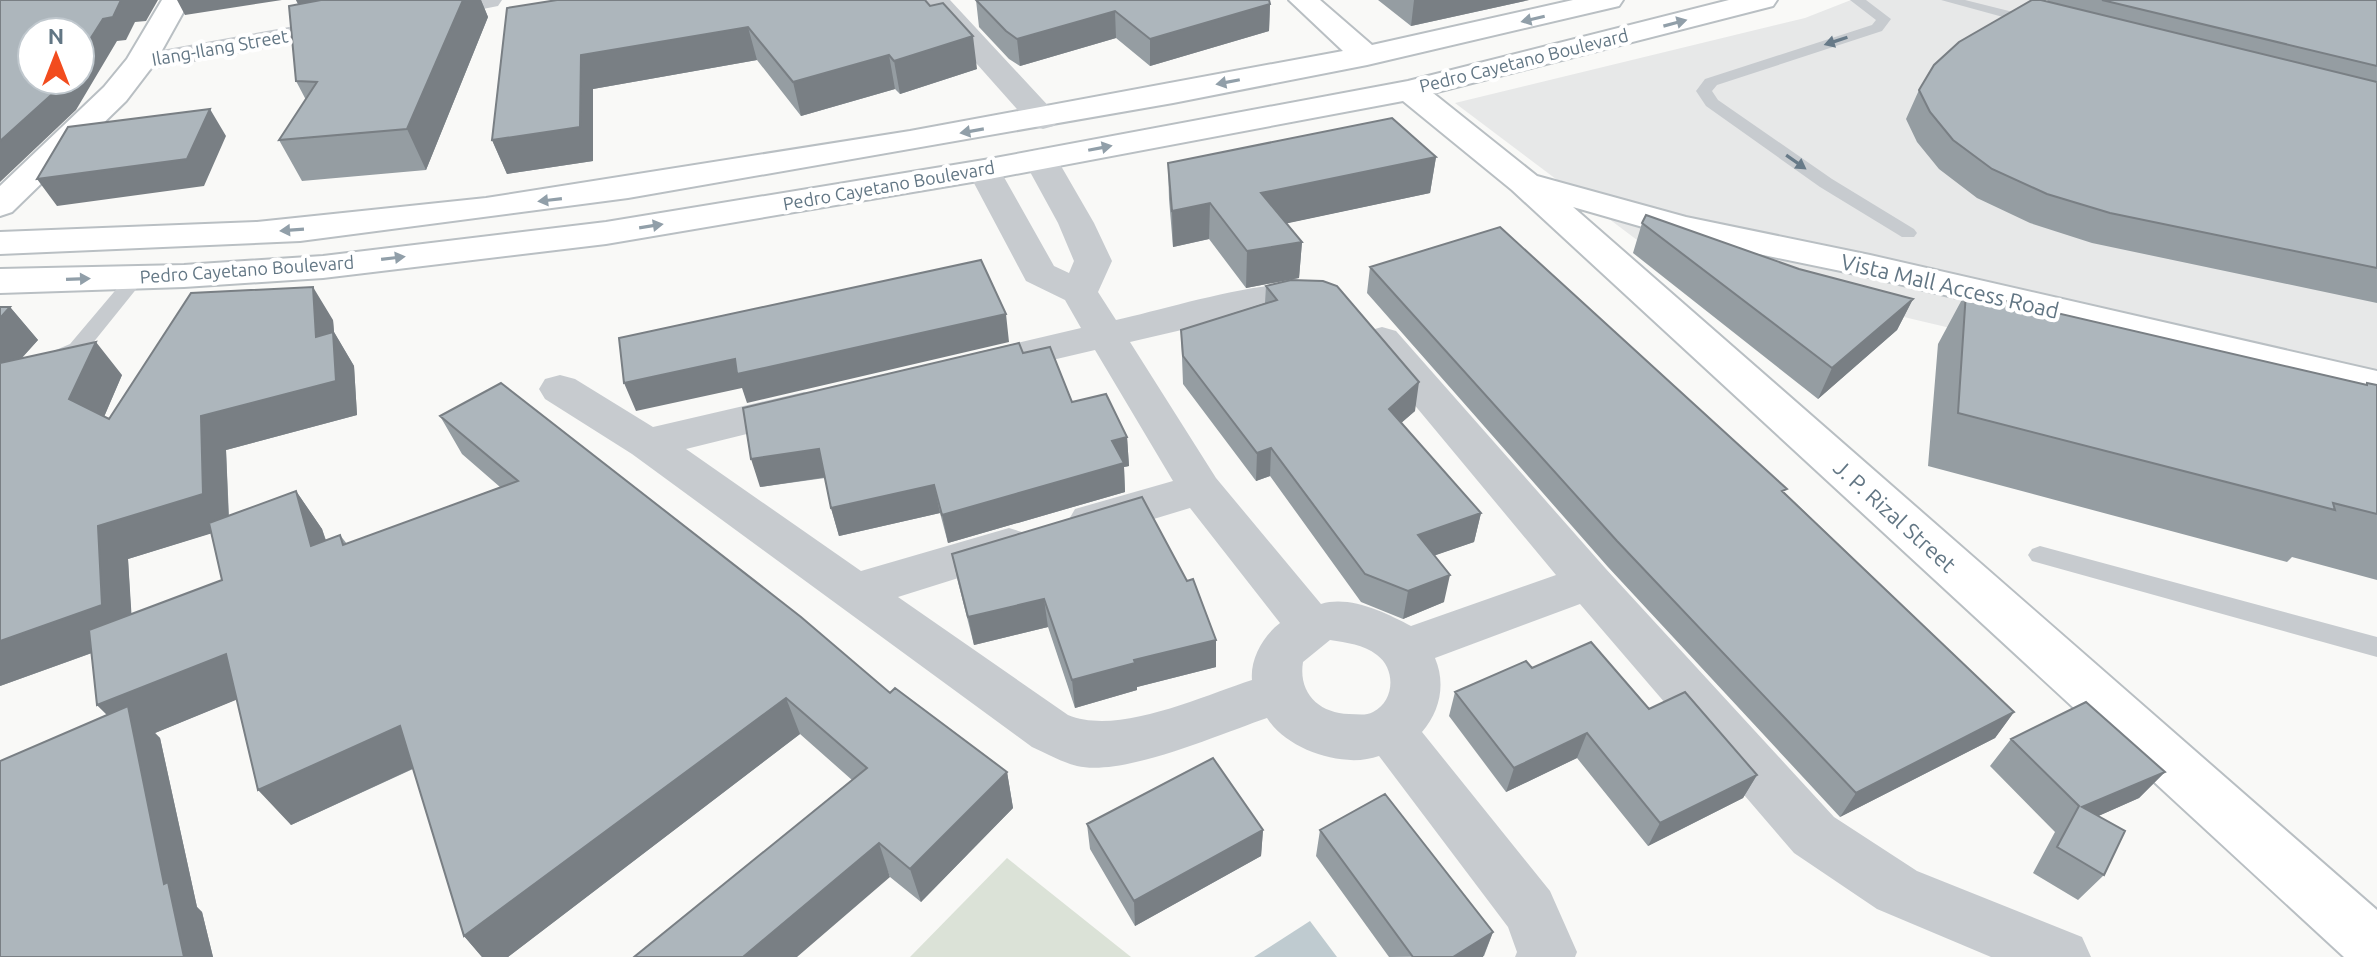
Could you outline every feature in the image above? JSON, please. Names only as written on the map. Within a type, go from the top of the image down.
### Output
[{"type":"main road","points":[[0,205],[76,134],[140,63],[176,0]]},
{"type":"main road","points":[[1303,0],[1367,56]]},
{"type":"main road","name":"Pedro Cayetano Boulevard","points":[[0,243],[214,236],[355,224],[594,195],[1043,119],[1367,56],[1609,0]]},
{"type":"main road","name":"Pedro Cayetano Boulevard","points":[[0,281],[323,267],[590,235],[984,170],[1409,90],[1763,0]]},
{"type":"main road","points":[[1304,68],[1325,77],[1333,87],[1333,96],[1327,105]]},
{"type":"main road","name":"J. P. Rizal Street","points":[[1409,90],[1524,183],[2377,948]]},
{"type":"main road","name":"Vista Mall Access Road","points":[[1524,183],[1681,227],[1870,266],[2377,385]]},
{"type":"street","name":"Ilang-Ilang Street","points":[[140,63],[488,0]]},
{"type":"street","points":[[934,0],[1043,119]]},
{"type":"street","points":[[1040,159],[1076,223],[1093,261],[1079,292]]},
{"type":"street","points":[[984,170],[1039,273],[1079,292],[1200,489],[1310,626]]},
{"type":"street","points":[[952,371],[1289,293],[1325,294],[1350,303],[1589,582],[1814,835],[1897,890],[2061,957]]},
{"type":"street","points":[[560,389],[647,443],[1050,731],[1080,744],[1128,742],[1279,693]]},
{"type":"street","points":[[647,443],[845,396]]},
{"type":"street","points":[[856,591],[1200,489]]},
{"type":"street","points":[[1405,649],[1589,582]]},
{"type":"street","points":[[1329,621],[1351,621],[1390,635],[1405,649],[1416,665],[1419,684],[1416,701],[1405,717],[1389,729],[1370,737],[1347,738],[1304,724],[1289,710],[1279,693],[1275,673],[1280,654],[1292,638],[1310,626],[1329,621]]},
{"type":"street","points":[[1389,729],[1530,910],[1547,952],[1545,957]]},
{"type":"lane","points":[[1857,0],[1884,19],[1877,28],[1711,82],[1704,91],[1712,103],[1826,183],[1908,233]]},
{"type":"lane","points":[[1948,0],[2055,27]]},
{"type":"lane","points":[[0,377],[21,373],[77,349],[137,277]]},
{"type":"lane","points":[[2040,555],[2377,647]]},
{"type":"shaded area","points":[[1851,0],[2052,0],[2377,84],[2377,429],[1908,318],[1641,243],[1455,103],[1805,18]]},
{"type":"shaded area","points":[[1007,858],[1131,957],[910,957]]},
{"type":"shaded area","points":[[1310,921],[1337,957],[1254,957]]},
{"type":"building","points":[[0,0],[121,0],[113,17],[103,19],[96,30],[96,16],[16,16],[16,96],[50,96],[0,141]]},
{"type":"building","points":[[321,0],[463,0],[407,129],[279,140],[317,82],[296,81],[289,6]]},
{"type":"building","points":[[557,0],[925,0],[930,6],[943,3],[973,36],[894,61],[889,55],[793,82],[748,27],[581,55],[580,127],[492,140],[507,8]]},
{"type":"building","points":[[976,0],[1269,0],[1270,4],[1150,39],[1115,11],[1017,39]]},
{"type":"building","points":[[2032,0],[2377,82],[2377,268],[2110,213],[2047,194],[1992,169],[1953,140],[1930,112],[1919,90],[1934,65],[1959,42]]},
{"type":"building","points":[[2102,0],[2377,0],[2377,66]]},
{"type":"building","points":[[210,109],[187,159],[37,179],[68,127]]},
{"type":"building","points":[[1392,118],[1436,157],[1261,193],[1302,242],[1247,251],[1210,203],[1172,211],[1168,163]]},
{"type":"building","points":[[1646,215],[1799,269],[1913,299],[1832,368],[1642,223]]},
{"type":"building","points":[[1500,227],[1787,489],[1782,491],[2014,712],[1856,793],[1617,541],[1370,267]]},
{"type":"building","points":[[981,260],[1006,314],[737,374],[735,359],[624,383],[619,338]]},
{"type":"building","points":[[1291,280],[1323,281],[1337,286],[1419,382],[1389,409],[1481,513],[1418,535],[1450,575],[1408,591],[1365,574],[1271,448],[1257,453],[1183,356],[1181,330],[1277,300],[1266,286]]},
{"type":"building","points":[[313,287],[316,337],[333,332],[336,381],[201,416],[203,494],[98,526],[102,605],[0,641],[0,363],[96,342],[69,399],[109,419],[191,293]]},
{"type":"building","points":[[1966,292],[2377,385],[2377,514],[2333,503],[2335,510],[1958,413]]},
{"type":"building","points":[[0,307],[10,307],[0,318]]},
{"type":"building","points":[[1019,343],[1023,353],[1050,347],[1072,402],[1106,394],[1127,437],[1112,441],[1124,463],[942,515],[934,485],[831,508],[819,449],[751,459],[743,408]]},
{"type":"building","points":[[501,383],[801,617],[890,693],[895,688],[1007,772],[910,869],[879,843],[743,957],[634,957],[867,768],[786,698],[464,936],[400,726],[258,790],[226,654],[97,705],[89,630],[222,580],[209,523],[296,491],[311,546],[340,535],[343,545],[518,481],[440,416]]},
{"type":"building","points":[[1142,497],[1187,581],[1193,579],[1216,640],[1134,660],[1135,663],[1072,680],[1044,599],[968,617],[952,554]]},
{"type":"building","points":[[1591,642],[1649,709],[1685,692],[1757,775],[1660,823],[1587,733],[1514,768],[1455,692],[1526,661],[1532,668]]},
{"type":"building","points":[[2086,702],[2165,772],[2082,807],[2125,831],[2104,875],[2057,847],[2079,806],[2011,739]]},
{"type":"building","points":[[128,706],[164,884],[168,882],[184,957],[0,957],[0,761]]},
{"type":"building","points":[[1213,758],[1263,830],[1134,901],[1087,824]]},
{"type":"building","points":[[1385,794],[1493,932],[1453,957],[1413,957],[1320,830]]}]
